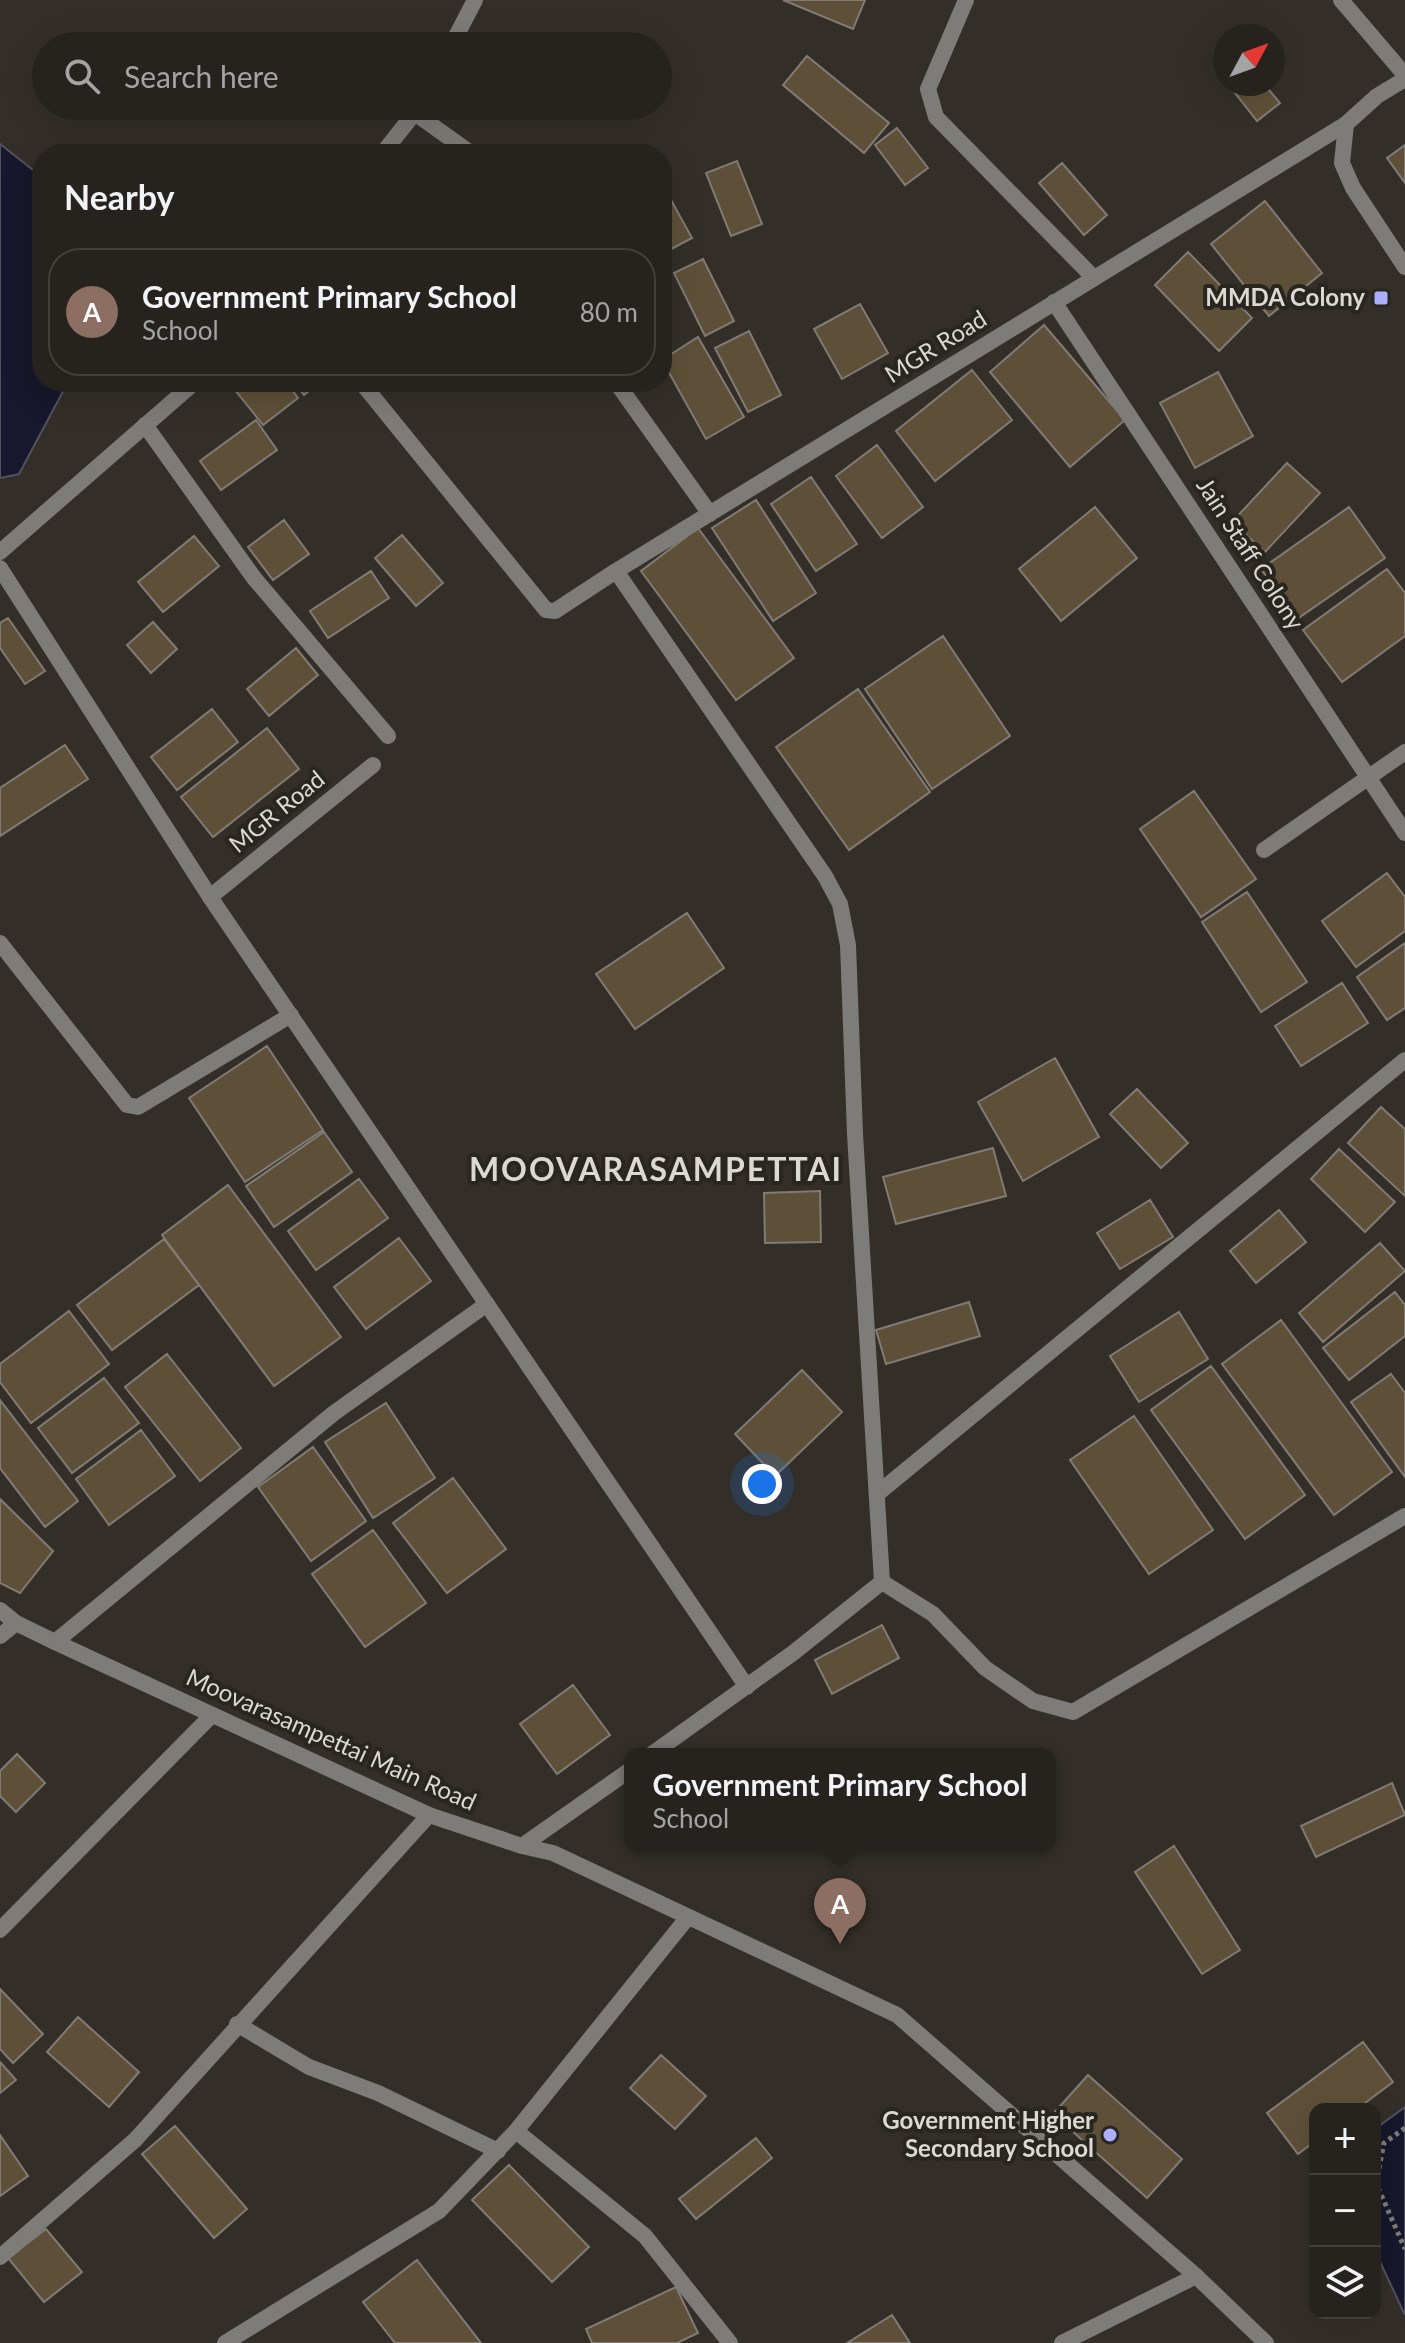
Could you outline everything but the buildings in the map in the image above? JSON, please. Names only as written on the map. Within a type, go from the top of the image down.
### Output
[{"type":"street","points":[[458,32],[475,0]]},
{"type":"street","points":[[966,0],[928,89],[936,117],[1094,278]]},
{"type":"street","points":[[1341,0],[1405,77]]},
{"type":"street","name":"MGR Road","points":[[369,392],[546,610],[552,611],[1346,124],[1370,101],[1405,77]]},
{"type":"street","points":[[390,144],[410,120]]},
{"type":"street","points":[[430,120],[460,144]]},
{"type":"street","points":[[1346,124],[1342,163],[1353,188],[1405,267]]},
{"type":"street","name":"Jain Staff Colony","points":[[1054,302],[1405,833]]},
{"type":"street","points":[[0,552],[183,392]]},
{"type":"street","points":[[623,392],[710,514]]},
{"type":"street","points":[[145,425],[254,578],[388,736]]},
{"type":"street","points":[[0,568],[210,897],[747,1687]]},
{"type":"street","points":[[616,571],[825,876],[840,904],[848,945],[856,1150],[882,1582]]},
{"type":"street","points":[[1264,850],[1405,752]]},
{"type":"street","name":"MGR Road","points":[[210,897],[373,765]]},
{"type":"street","points":[[0,943],[127,1105],[138,1107],[291,1015]]},
{"type":"street","points":[[877,1494],[1405,1060]]},
{"type":"street","points":[[55,1642],[334,1413],[487,1304]]},
{"type":"street","points":[[882,1582],[933,1614],[985,1668],[1021,1693],[1033,1701],[1073,1712],[1405,1516]]},
{"type":"street","points":[[661,1748],[747,1687],[882,1582]]},
{"type":"street","name":"Moovarasampettai Main Road","points":[[0,1610],[16,1623],[55,1642],[429,1815],[553,1853],[897,2015],[1196,2276],[1266,2343]]},
{"type":"street","points":[[0,1636],[16,1623]]},
{"type":"street","points":[[0,1930],[212,1715]]},
{"type":"street","points":[[522,1846],[624,1774]]},
{"type":"street","points":[[0,2257],[135,2140],[429,1815]]},
{"type":"street","points":[[225,2343],[439,2211],[516,2131],[688,1917]]},
{"type":"street","points":[[237,2024],[309,2067],[378,2093],[498,2151]]},
{"type":"street","points":[[516,2131],[645,2236],[730,2343]]},
{"type":"street","points":[[1062,2343],[1196,2276]]},
{"type":"path","points":[[1405,2128],[1384,2143],[1376,2183],[1405,2249]]},
{"type":"shaded area","points":[[0,144],[32,169],[32,392],[63,392],[19,474],[0,478]]},
{"type":"shaded area","points":[[1405,2107],[1405,2315],[1381,2264],[1381,2125]]},
{"type":"place","name":"MMDA Colony","points":[[1381,298]]},
{"type":"place","name":"Government Primary School","points":[[840,1944]]},
{"type":"place","name":"Government Higher Secondary School","points":[[1110,2135]]},
{"type":"district","name":"MOOVARASAMPETTAI","points":[[656,1170]]}]
